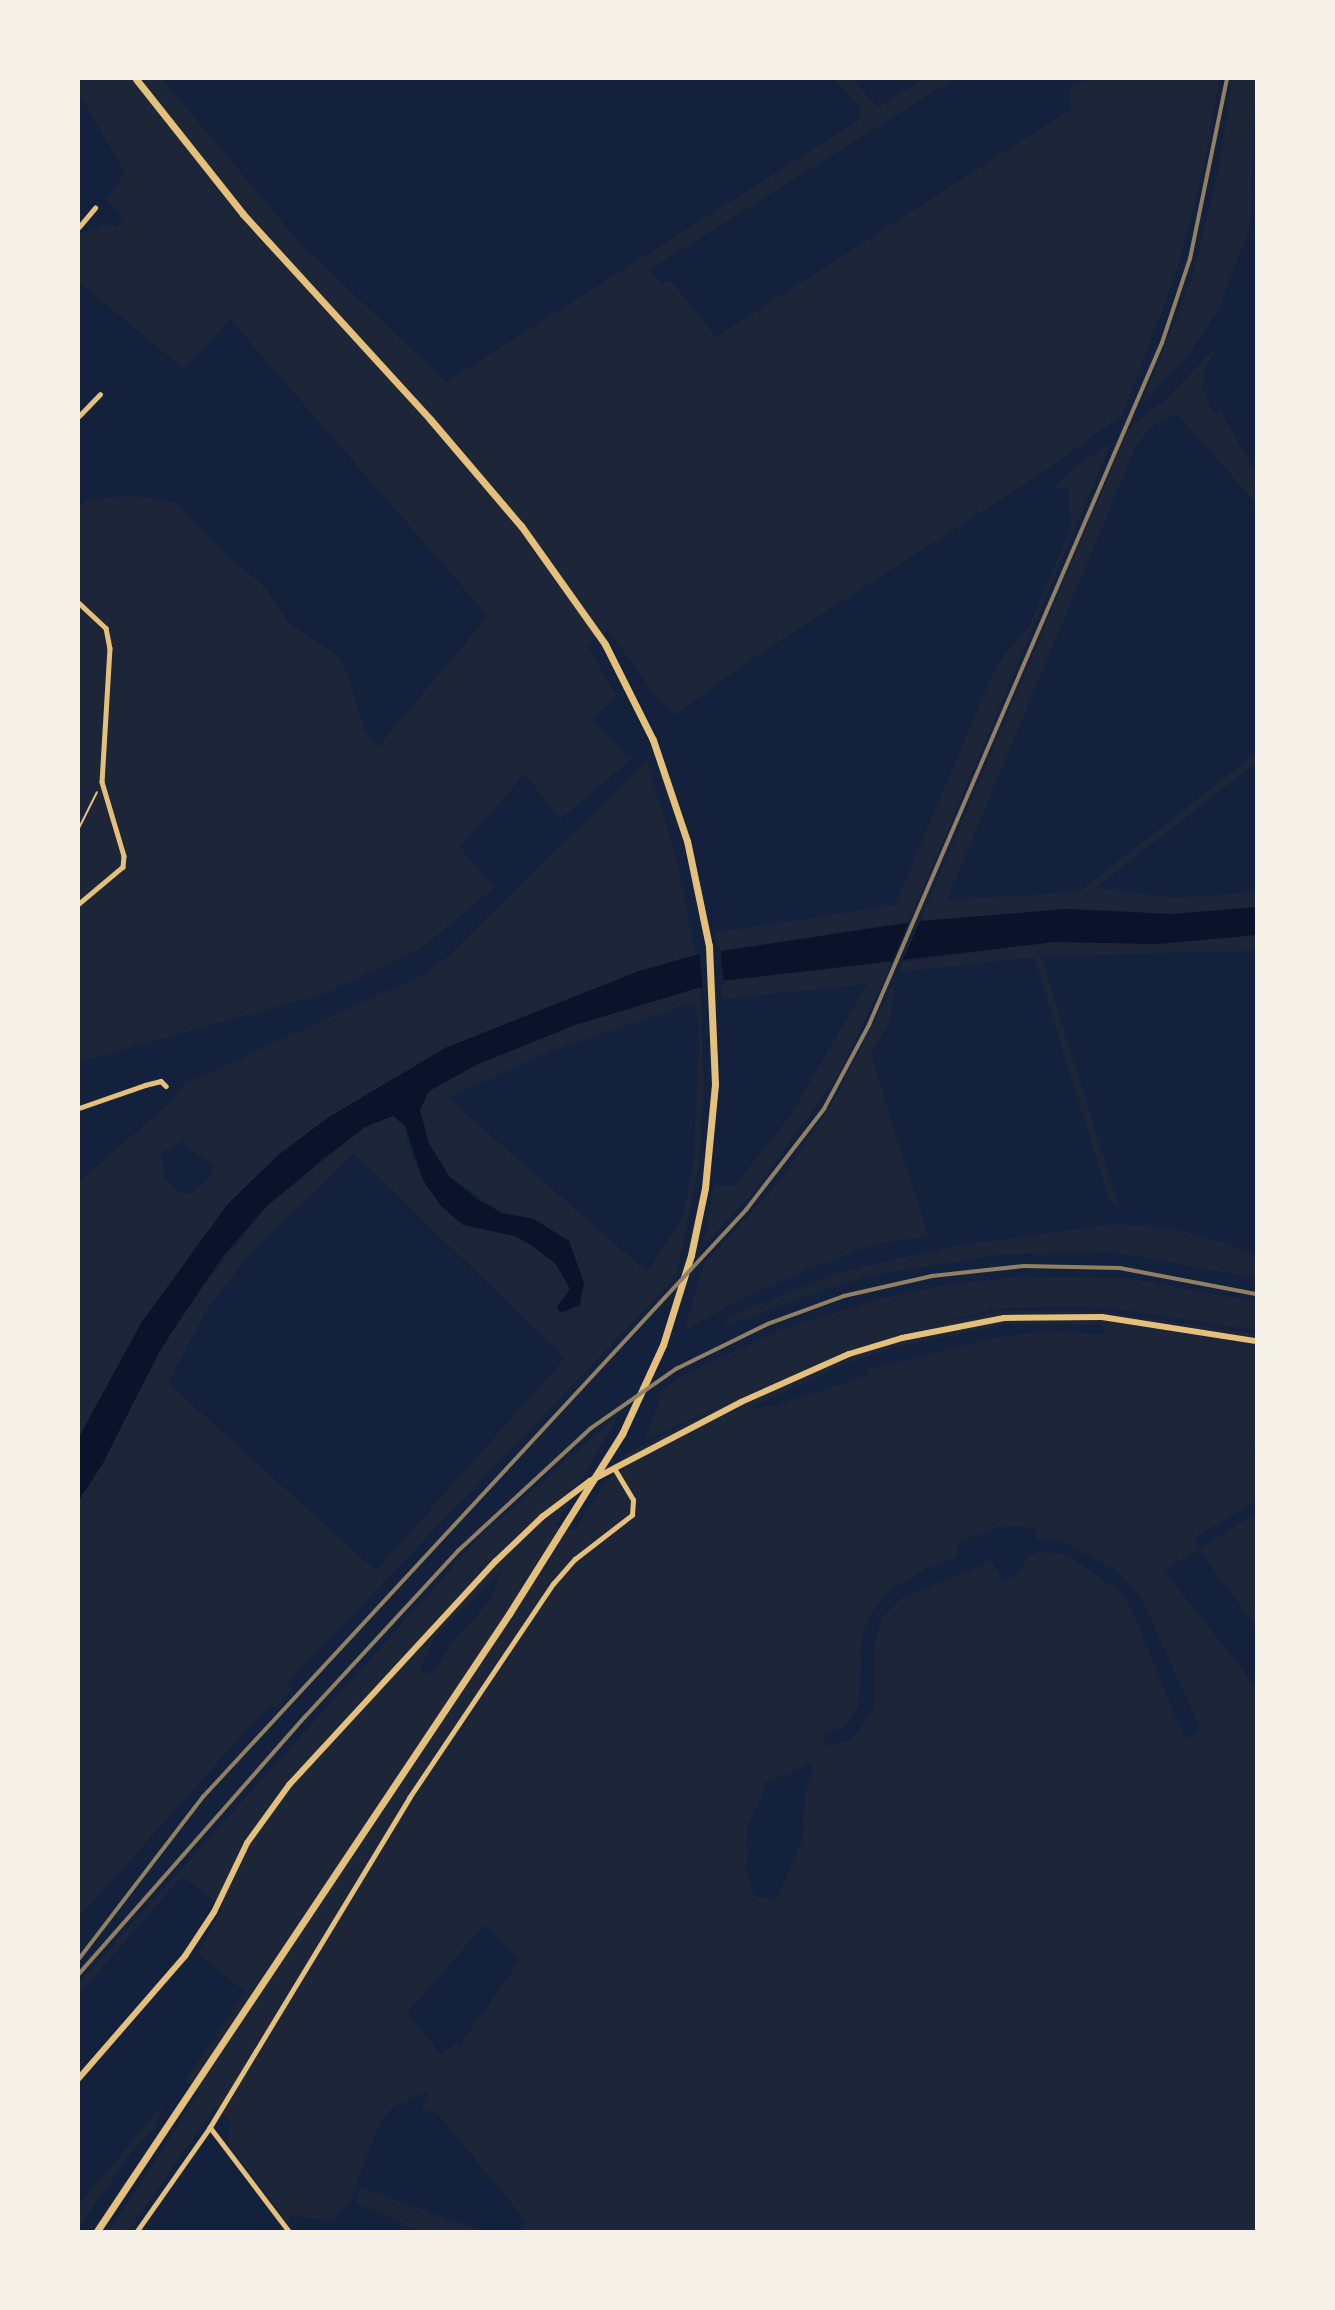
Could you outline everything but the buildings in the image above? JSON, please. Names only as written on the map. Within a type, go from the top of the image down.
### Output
[{"type":"main road","points":[[97,2231],[549,1552],[622,1434],[663,1345],[696,1233],[713,1119],[714,1003],[696,876],[661,762],[605,644],[521,526],[430,419],[243,214],[136,79]]},
{"type":"street","points":[[79,227],[95,208]]},
{"type":"street","points":[[79,416],[100,394]]},
{"type":"street","points":[[79,603],[106,628],[110,648],[102,782],[124,856],[123,867],[79,904]]},
{"type":"street","points":[[79,1108],[145,1084],[161,1080],[166,1086]]},
{"type":"street","points":[[79,2078],[186,1956],[214,1912],[237,1859],[296,1778],[496,1562],[558,1503],[614,1467],[741,1402],[849,1354],[979,1322],[1004,1318],[1102,1317],[1256,1341]]},
{"type":"street","points":[[137,2231],[210,2127],[409,1798],[553,1584],[575,1559],[627,1524],[632,1515],[634,1500],[614,1467]]},
{"type":"street","points":[[210,2127],[289,2231]]},
{"type":"path","points":[[79,828],[102,782]]},
{"type":"shaded area","points":[[79,79],[162,79],[299,242],[446,382],[859,120],[861,108],[834,79],[852,79],[878,107],[924,79],[954,79],[649,270],[661,284],[671,281],[716,337],[1071,109],[1068,89],[1089,79],[1219,79],[1205,162],[1176,273],[1122,415],[1039,475],[753,658],[675,715],[659,700],[608,630],[587,645],[617,697],[592,718],[626,756],[634,757],[560,819],[525,774],[460,847],[494,888],[420,949],[325,993],[79,1062],[79,508],[86,501],[129,495],[177,503],[223,552],[265,587],[289,623],[337,655],[347,673],[365,732],[378,747],[488,616],[230,319],[184,369],[79,282],[79,234],[102,224],[118,227],[122,222],[118,211],[106,200],[125,172],[79,94]]},
{"type":"shaded area","points":[[1232,79],[1256,79],[1250,227],[1217,312],[1187,357],[1142,404],[1193,275],[1219,169]]},
{"type":"shaded area","points":[[1218,345],[1205,371],[1203,388],[1211,411],[1222,414],[1256,475],[1256,503],[1179,416],[1164,418],[1149,429],[1135,448],[947,900],[1079,892],[1256,753],[1256,763],[1095,888],[1175,898],[1256,892],[1256,907],[1172,914],[1067,909],[920,921],[1129,428],[1165,400]]},
{"type":"shaded area","points":[[1111,443],[909,922],[717,951],[714,933],[895,905],[997,664],[1029,627],[1071,529],[1068,487],[1052,489],[1076,466]]},
{"type":"shaded area","points":[[647,761],[674,850],[696,955],[639,971],[445,1048],[329,1117],[276,1156],[79,1437],[79,1182],[174,1099],[184,1084],[421,976],[446,958]],"holes":[[[185,1139],[185,1148],[215,1164],[210,1178],[191,1194],[177,1191],[163,1175],[162,1152]]]},
{"type":"shaded area","points":[[1256,907],[1256,935],[1158,944],[1054,942],[721,981],[575,1025],[478,1064],[429,1091],[420,1110],[429,1144],[449,1176],[477,1199],[502,1213],[534,1219],[569,1241],[584,1283],[580,1305],[561,1313],[557,1307],[570,1289],[556,1264],[531,1245],[515,1236],[463,1225],[441,1206],[423,1180],[405,1126],[393,1116],[365,1127],[327,1156],[267,1206],[223,1256],[160,1350],[102,1465],[79,1500],[79,1437],[141,1323],[227,1205],[276,1157],[329,1117],[445,1048],[639,971],[696,955],[920,921],[1067,909],[1172,914]]},
{"type":"shaded area","points":[[1256,935],[1256,951],[1041,956],[1120,1209],[1110,1202],[1034,957],[899,972],[903,962],[1054,942],[1158,944]]},
{"type":"shaded area","points":[[892,962],[839,1074],[753,1193],[704,1245],[714,1185],[734,1186],[790,1116],[867,984],[722,999],[721,981]]},
{"type":"shaded area","points":[[894,984],[891,1019],[871,1055],[928,1236],[875,1244],[813,1267],[741,1299],[684,1331],[704,1264],[781,1180],[832,1104]]},
{"type":"shaded area","points":[[700,987],[704,1085],[699,1163],[676,1277],[288,1682],[292,1688],[275,1708],[269,1705],[79,1917],[79,1500],[184,1310],[267,1206],[365,1127],[393,1115],[405,1126],[407,1143],[423,1180],[441,1206],[464,1225],[515,1236],[531,1245],[556,1264],[570,1289],[557,1306],[580,1305],[535,1219],[502,1213],[449,1176],[429,1144],[420,1109],[429,1091],[478,1064],[575,1025]],"holes":[[[695,1001],[699,1033],[694,1160],[683,1217],[647,1272],[448,1098],[538,1056]],[[354,1153],[565,1358],[376,1571],[168,1383],[207,1309],[249,1255]]]},
{"type":"shaded area","points":[[1116,1224],[1176,1229],[1227,1244],[1256,1256],[1256,1278],[1114,1252],[1003,1254],[878,1274],[821,1290],[724,1327],[727,1318],[837,1273],[953,1246]]},
{"type":"shaded area","points":[[1015,1277],[1126,1278],[1256,1302],[1256,1330],[1118,1309],[1063,1306],[997,1309],[925,1325],[1009,1310],[1105,1312],[1256,1334],[1256,1452],[1244,1439],[1256,1455],[1256,1502],[1195,1537],[1199,1549],[1256,1513],[1256,1626],[1198,1549],[1164,1571],[1256,1687],[1256,2231],[522,2231],[527,2222],[437,2113],[422,2108],[428,2091],[394,2106],[381,2120],[349,2202],[332,2220],[290,2216],[288,2224],[228,2143],[230,2121],[215,2107],[128,2231],[109,2231],[200,2092],[185,2081],[245,1992],[198,1953],[222,1908],[182,1876],[79,1994],[79,1983],[480,1537],[619,1414],[555,1526],[575,1530],[624,1455],[736,1399],[645,1440],[664,1389],[678,1378],[778,1331],[872,1301],[939,1286]],"holes":[[[1005,1324],[1101,1325],[1106,1335],[1049,1331],[997,1337],[869,1369],[867,1376],[773,1406],[746,1409],[840,1366],[889,1349]],[[1003,1525],[1034,1528],[1037,1539],[1059,1540],[1115,1569],[1140,1595],[1201,1730],[1185,1740],[1132,1610],[1120,1592],[1068,1555],[1040,1551],[1027,1558],[1015,1578],[1003,1581],[992,1561],[903,1597],[883,1617],[874,1644],[874,1710],[851,1740],[826,1746],[824,1734],[845,1727],[859,1706],[862,1638],[870,1615],[889,1591],[930,1566],[956,1558],[959,1542]],[[501,1570],[492,1599],[451,1643],[437,1669],[429,1676],[420,1669],[436,1635]],[[814,1763],[805,1794],[802,1841],[776,1901],[755,1896],[746,1872],[748,1824],[764,1793],[764,1783]],[[485,1924],[520,1960],[459,2046],[459,2042],[441,2054],[407,2013]]]},
{"type":"shaded area","points":[[165,2102],[154,2129],[136,2146],[79,2227],[79,2205]]},
{"type":"shaded area","points":[[361,2188],[484,2231],[420,2231],[355,2202]]},
{"type":"pier","points":[[922,917],[901,965],[891,965],[910,918]]},
{"type":"pier","points":[[720,947],[724,984],[703,990],[699,951]]},
{"type":"railway","points":[[79,1959],[203,1797],[746,1210],[824,1109],[869,1025],[1162,343],[1190,259],[1227,79]]},
{"type":"railway","points":[[79,1974],[305,1717],[458,1551],[590,1429],[676,1369],[768,1324],[844,1296],[932,1276],[1024,1266],[1120,1268],[1256,1294]]}]
